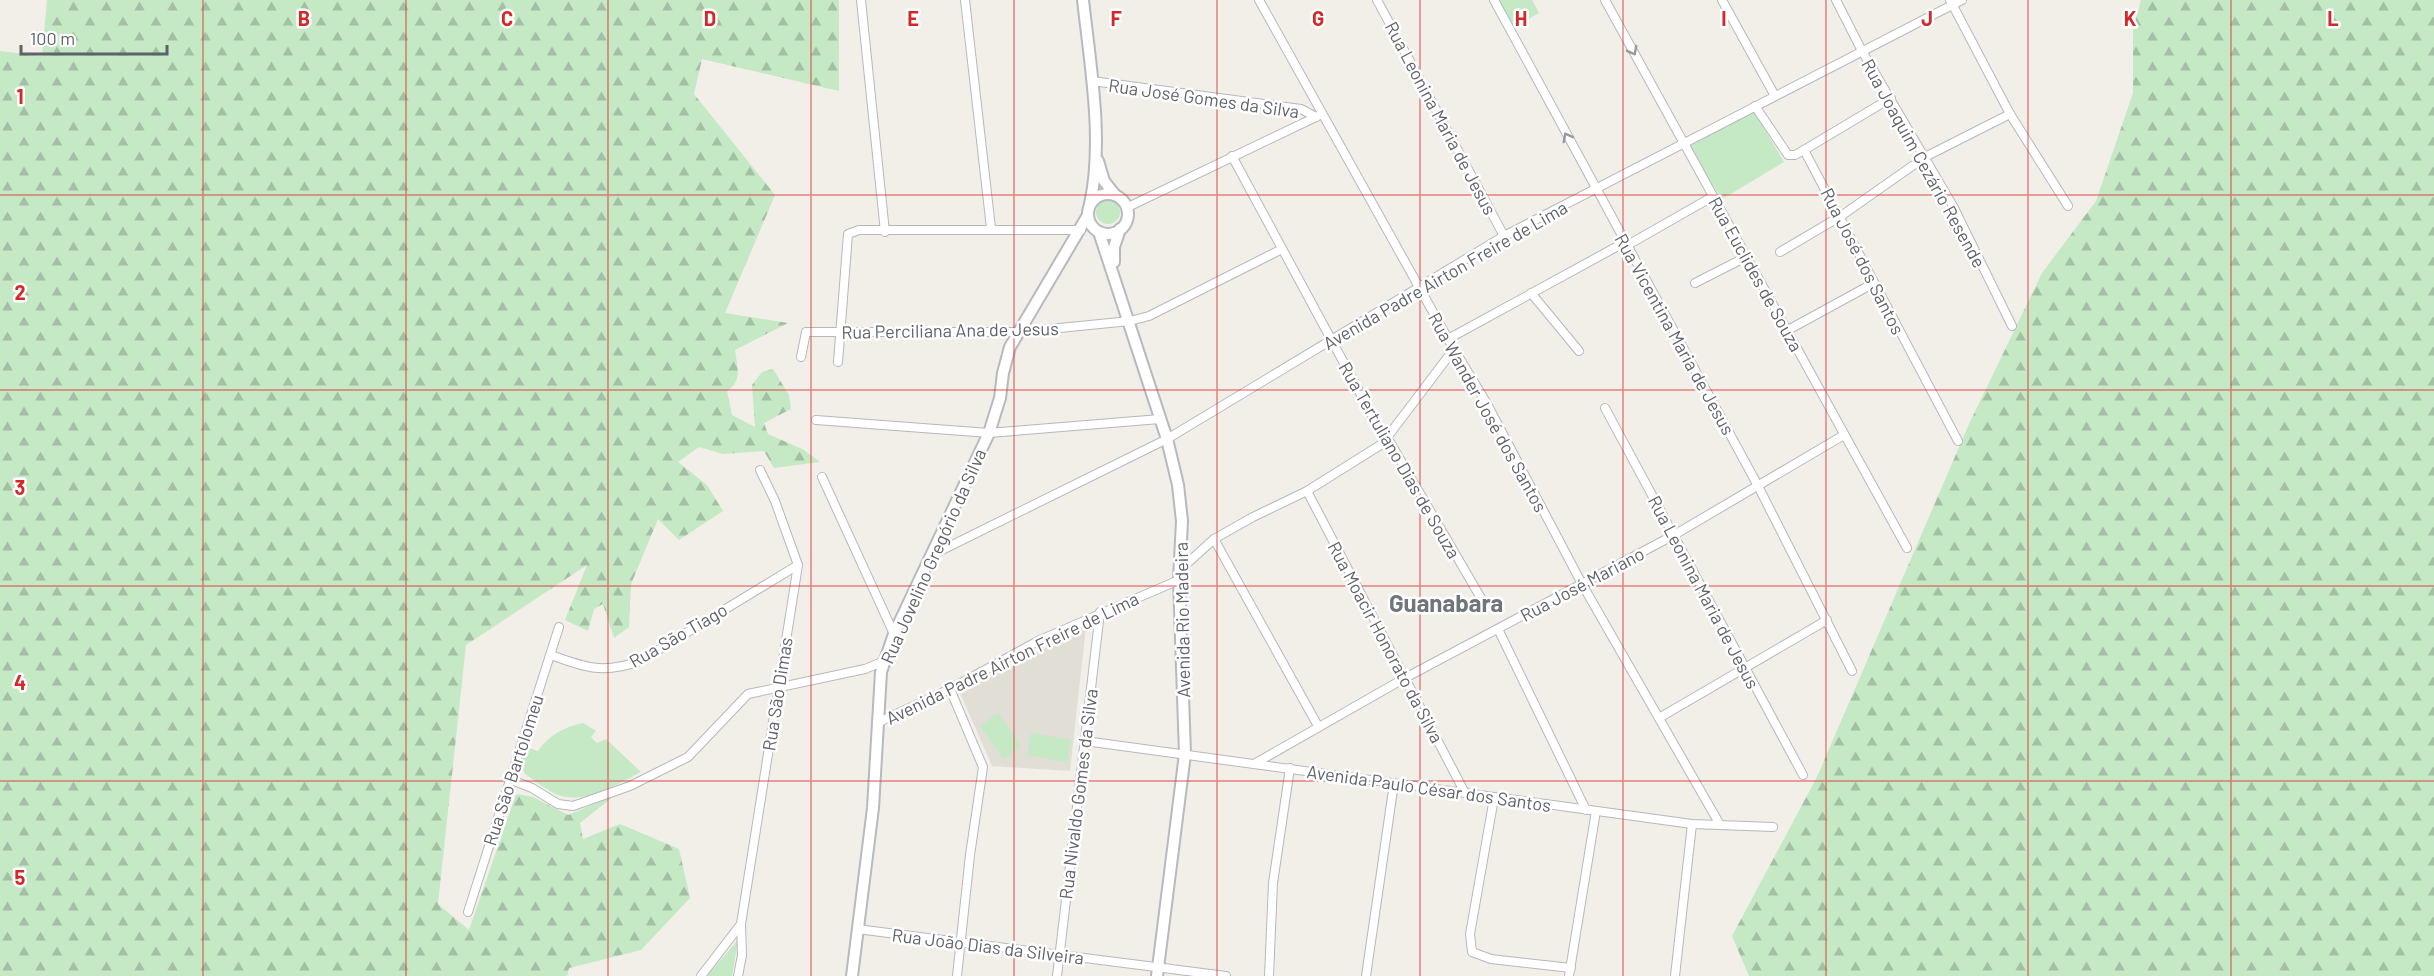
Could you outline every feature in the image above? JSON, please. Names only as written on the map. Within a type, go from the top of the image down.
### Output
[{"type":"main road","points":[[1083,0],[1092,81],[1095,153],[1089,210],[1097,230]]},
{"type":"main road","points":[[1081,230],[1097,230],[1110,234],[1120,229],[1127,216],[1124,202],[1104,181],[1095,153]]},
{"type":"main road","points":[[1089,210],[1098,196],[1115,195]]},
{"type":"main road","name":"Rua Jovelino Gregório da Silva","points":[[852,976],[873,808],[881,672],[884,661],[894,634],[989,433],[1000,398],[1010,346],[1081,230],[1089,210]]},
{"type":"main road","name":"Avenida Rio Madeira","points":[[1114,271],[1114,247],[1120,229]]},
{"type":"main road","name":"Avenida Rio Madeira","points":[[1097,230],[1114,271],[1167,440],[1179,485],[1182,521],[1180,574],[1185,754],[1158,971]]},
{"type":"street","points":[[861,0],[885,232]]},
{"type":"street","points":[[964,0],[991,228]]},
{"type":"street","name":"Rua Wander José dos Santos","points":[[1259,0],[1319,116],[1486,402],[1582,584],[1719,823]]},
{"type":"street","name":"Rua Leonina Maria de Jesus","points":[[1377,0],[1504,236]]},
{"type":"street","name":"Rua Vicentina Maria de Jesus","points":[[1494,0],[1757,484],[1852,671]]},
{"type":"street","name":"Rua Euclides de Souza","points":[[1605,0],[1907,548]]},
{"type":"street","points":[[1722,0],[1774,96]]},
{"type":"street","name":"Rua Joaquim Cezário Resende","points":[[1836,0],[1862,51],[1953,206],[2012,326]]},
{"type":"street","name":"Avenida Padre Airton Freire de Lima","points":[[932,555],[1167,440],[1504,236],[1951,3],[1962,0]]},
{"type":"street","points":[[1951,3],[2010,114],[2067,206]]},
{"type":"street","name":"Rua José Gomes da Silva","points":[[1092,81],[1301,109],[1319,116]]},
{"type":"street","points":[[1755,106],[1788,155],[1795,155],[1891,98]]},
{"type":"street","points":[[1780,252],[1841,216],[1925,157],[2010,114]]},
{"type":"street","points":[[1126,208],[1319,116]]},
{"type":"street","name":"Rua José dos Santos","points":[[1804,150],[1841,216],[1958,441]]},
{"type":"street","name":"Rua Tertuliano Dias de Souza","points":[[1232,156],[1378,426],[1387,437],[1485,605]]},
{"type":"street","points":[[1448,339],[1618,246],[1626,246],[1712,197]]},
{"type":"street","points":[[838,362],[848,234],[859,230],[885,232],[991,228],[1081,230]]},
{"type":"street","name":"Rua Perciliana Ana de Jesus","points":[[801,357],[806,332],[1019,332],[1130,321],[1149,316],[1282,249]]},
{"type":"street","points":[[1695,283],[1746,257]]},
{"type":"street","points":[[1788,330],[1874,283]]},
{"type":"street","points":[[1531,293],[1579,351]]},
{"type":"street","name":"Avenida Padre Airton Freire de Lima","points":[[878,723],[950,689],[1041,640],[1084,623],[1100,612],[1180,574],[1214,540],[1252,517],[1307,491],[1382,444],[1454,349]]},
{"type":"street","name":"Rua Leonina Maria de Jesus","points":[[1605,408],[1803,775]]},
{"type":"street","points":[[816,420],[989,433],[1160,419]]},
{"type":"street","name":"Rua José Mariano","points":[[1254,764],[1405,678],[1674,535],[1757,484],[1844,435]]},
{"type":"street","name":"Rua São Dimas","points":[[738,976],[742,955],[741,924],[798,565],[775,501],[760,470]]},
{"type":"street","points":[[822,477],[894,634]]},
{"type":"street","name":"Rua Moacir Honorato da Silva","points":[[1307,491],[1465,793]]},
{"type":"street","points":[[1214,540],[1318,726]]},
{"type":"street","name":"Rua São Tiago","points":[[551,655],[601,670],[615,669],[640,661],[798,565]]},
{"type":"street","name":"Rua Nivaldo Gomes da Silva","points":[[1057,976],[1100,612]]},
{"type":"street","points":[[1659,718],[1827,620]]},
{"type":"street","name":"Rua São Bartolomeu","points":[[468,912],[559,627]]},
{"type":"street","points":[[1498,629],[1586,810]]},
{"type":"street","points":[[509,779],[532,788],[558,804],[573,806],[630,786],[688,757],[710,737],[748,694],[866,669],[884,661]]},
{"type":"street","points":[[950,689],[983,766],[957,976]]},
{"type":"street","name":"Avenida Paulo César dos Santos","points":[[1085,741],[1692,825],[1719,823],[1773,827]]},
{"type":"street","points":[[1269,976],[1273,883],[1290,768]]},
{"type":"street","points":[[1366,976],[1394,783]]},
{"type":"street","points":[[1494,798],[1470,934],[1472,952],[1491,959],[1570,972],[1596,812]]},
{"type":"street","points":[[1675,976],[1692,825]]},
{"type":"street","name":"Rua São Dimas","points":[[701,976],[741,924]]},
{"type":"street","name":"Rua João Dias da Silveira","points":[[857,929],[1060,955],[1158,971],[1226,976]]},
{"type":"shaded area","points":[[1086,627],[1070,771],[992,766],[960,693]]},
{"type":"green space","points":[[47,0],[839,0],[839,91],[702,59],[694,94],[775,195],[725,313],[788,323],[735,350],[737,378],[727,391],[732,415],[755,427],[752,385],[762,372],[773,369],[789,395],[791,409],[764,423],[768,434],[804,450],[820,462],[774,468],[764,451],[723,454],[699,447],[678,462],[707,485],[723,511],[679,540],[658,519],[631,584],[629,627],[614,638],[603,604],[594,609],[588,631],[565,620],[587,565],[466,645],[438,904],[469,930],[516,794],[533,797],[568,815],[614,796],[580,823],[583,839],[620,824],[679,849],[690,898],[641,950],[569,968],[567,976],[0,976],[0,51],[42,56]]},
{"type":"green space","points":[[1499,0],[1532,0],[1539,13],[1514,27]]},
{"type":"green space","points":[[2141,0],[2434,0],[2434,976],[1749,976],[1732,936],[1817,777],[1969,424],[2042,273],[2096,201],[2133,93],[2133,29]]},
{"type":"green space","points":[[1754,111],[1784,162],[1722,199],[1688,147]]},
{"type":"green space","points":[[1108,200],[1117,203],[1120,212],[1117,221],[1108,224],[1099,221],[1096,212],[1099,203]]},
{"type":"green space","points":[[998,713],[1021,746],[1003,759],[980,726]]},
{"type":"green space","points":[[583,723],[596,731],[591,737],[597,743],[606,739],[641,772],[600,792],[578,797],[556,794],[524,773],[521,755],[526,747],[538,751],[558,732]]},
{"type":"green space","points":[[1031,733],[1071,740],[1067,762],[1027,755]]},
{"type":"green space","points":[[738,940],[732,976],[707,976]]},
{"type":"district","name":"Guanabara","points":[[1446,602]]}]
